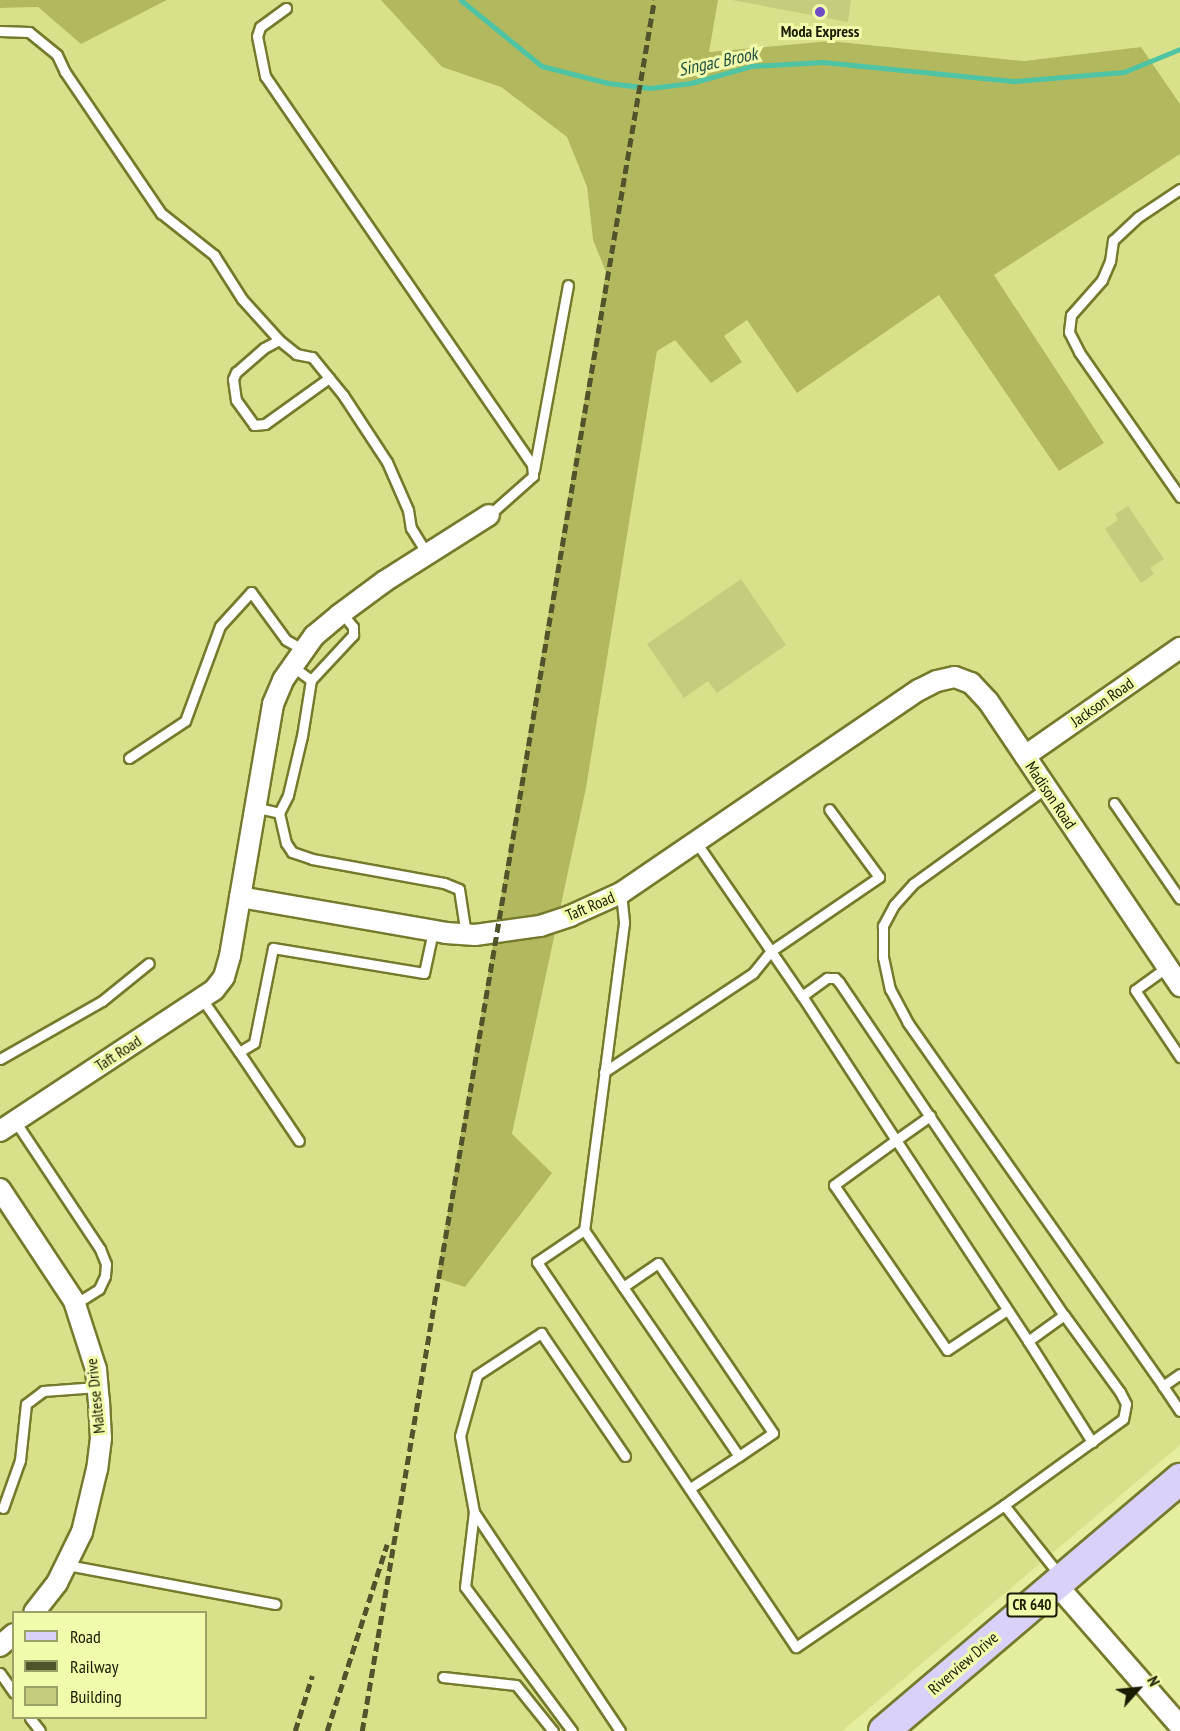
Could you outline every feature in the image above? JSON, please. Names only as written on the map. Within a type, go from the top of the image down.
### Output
[{"type":"main road","name":"Riverview Drive","points":[[884,1731],[1180,1479]]},
{"type":"street","name":"Taft Road","points":[[8,1126],[214,990],[224,977],[273,704],[292,666],[314,636],[342,613],[426,554],[489,515]]},
{"type":"street","name":"Jackson Road","points":[[1025,756],[1180,648]]},
{"type":"street","name":"Madison Road","points":[[889,710],[937,681],[955,677],[971,683],[988,701],[1180,986]]},
{"type":"street","name":"Taft Road","points":[[240,897],[433,931],[466,934],[540,926],[570,916],[621,893],[889,710]]},
{"type":"street","name":"Maltese Drive","points":[[0,1189],[75,1304],[86,1334],[98,1387],[101,1438],[97,1469],[82,1533],[67,1564],[35,1611]]},
{"type":"street","points":[[1059,1581],[1180,1726]]},
{"type":"street","points":[[0,1646],[12,1636]]},
{"type":"lane","points":[[286,8],[260,27],[257,36],[265,76],[487,397],[534,470]]},
{"type":"lane","points":[[0,31],[29,32],[57,55],[65,72],[161,213],[214,255],[242,299],[279,340],[296,354],[312,357],[387,462],[408,510],[411,528],[426,554]]},
{"type":"lane","points":[[1180,189],[1138,217],[1113,240],[1110,261],[1102,280],[1071,315],[1069,332],[1079,352],[1180,496]]},
{"type":"lane","points":[[489,515],[533,476],[568,285]]},
{"type":"lane","points":[[279,340],[257,354],[236,372],[233,379],[236,400],[254,425],[266,424],[329,378]]},
{"type":"lane","points":[[129,758],[185,722],[220,626],[251,592],[286,640],[304,650]]},
{"type":"lane","points":[[342,613],[353,627],[353,635],[311,680],[291,786],[279,813],[286,843],[292,852],[312,859],[444,883],[459,889],[466,934]]},
{"type":"lane","points":[[292,666],[311,680]]},
{"type":"lane","points":[[1046,788],[913,884],[894,905],[883,926],[883,957],[890,989],[908,1023],[1180,1411]]},
{"type":"lane","points":[[1114,803],[1180,899]]},
{"type":"lane","points":[[254,807],[279,813]]},
{"type":"lane","points":[[604,1072],[753,972],[771,951],[879,877],[829,809]]},
{"type":"lane","points":[[696,842],[802,996],[1092,1442]]},
{"type":"lane","points":[[621,893],[624,923],[584,1230],[739,1456]]},
{"type":"lane","points":[[239,1052],[254,1042],[273,948],[424,973],[433,931]]},
{"type":"lane","points":[[0,1059],[102,1001],[149,963]]},
{"type":"lane","points":[[1167,967],[1135,990],[1180,1057]]},
{"type":"lane","points":[[584,1230],[537,1262],[692,1488],[796,1647],[1004,1505],[1124,1419],[1126,1404],[1120,1392],[1064,1315],[839,982],[835,978],[827,978],[802,996]]},
{"type":"lane","points":[[202,999],[299,1142]]},
{"type":"lane","points":[[930,1116],[834,1185],[947,1350],[1007,1310]]},
{"type":"lane","points":[[8,1126],[100,1249],[106,1264],[105,1276],[99,1289],[75,1304]]},
{"type":"lane","points":[[623,1287],[658,1263],[773,1433],[692,1488]]},
{"type":"lane","points":[[1028,1341],[1064,1315]]},
{"type":"lane","points":[[572,1731],[465,1587],[474,1512],[460,1436],[477,1376],[540,1333],[625,1456]]},
{"type":"lane","points":[[1163,1386],[1180,1374]]},
{"type":"lane","points":[[3,1508],[20,1460],[26,1404],[43,1392],[98,1387]]},
{"type":"lane","points":[[1004,1505],[1059,1581]]},
{"type":"lane","points":[[474,1512],[620,1731]]},
{"type":"lane","points":[[67,1564],[275,1604]]},
{"type":"lane","points":[[0,1673],[12,1690]]},
{"type":"lane","points":[[443,1677],[516,1685],[553,1731]]},
{"type":"lane","points":[[31,1719],[40,1731]]},
{"type":"shaded area","points":[[0,0],[167,0],[81,44],[38,7],[0,8]]},
{"type":"shaded area","points":[[167,0],[381,0],[442,67],[501,87],[567,137],[587,187],[593,240],[606,272],[437,1277],[512,1135],[586,788],[657,351],[675,340],[724,335],[747,320],[797,392],[939,295],[1059,471],[1104,443],[994,275],[1180,154],[1180,1445],[842,1731],[0,1731],[0,8],[38,7],[81,44]]},
{"type":"shaded area","points":[[381,0],[718,0],[709,52],[830,41],[1024,61],[1141,47],[1180,104],[1180,154],[994,275],[1104,443],[1059,471],[939,295],[797,393],[747,320],[724,336],[742,362],[711,383],[675,340],[657,351],[586,788],[512,1134],[552,1173],[465,1287],[437,1278],[606,272],[593,240],[587,187],[567,137],[501,87],[442,67]]},
{"type":"shaded area","points":[[718,0],[1180,0],[1180,104],[1141,47],[1024,61],[830,41],[708,52]]},
{"type":"building","name":"Moda Express","points":[[732,0],[851,0],[848,22]]},
{"type":"building","points":[[1128,506],[1164,559],[1150,568],[1154,574],[1141,583],[1105,529],[1118,520],[1115,514]]},
{"type":"building","points":[[741,579],[786,645],[717,693],[708,681],[684,698],[647,644]]},
{"type":"waterway","name":"Singac Brook","points":[[461,0],[542,66],[608,83],[650,88],[691,83],[752,66],[823,62],[1015,81],[1124,72],[1180,49]]},
{"type":"railway","points":[[362,1731],[654,0]]},
{"type":"railway","points":[[327,1731],[387,1544]]},
{"type":"railway","points":[[295,1731],[312,1676]]},
{"type":"place","name":"Moda Express","points":[[820,12]]}]
